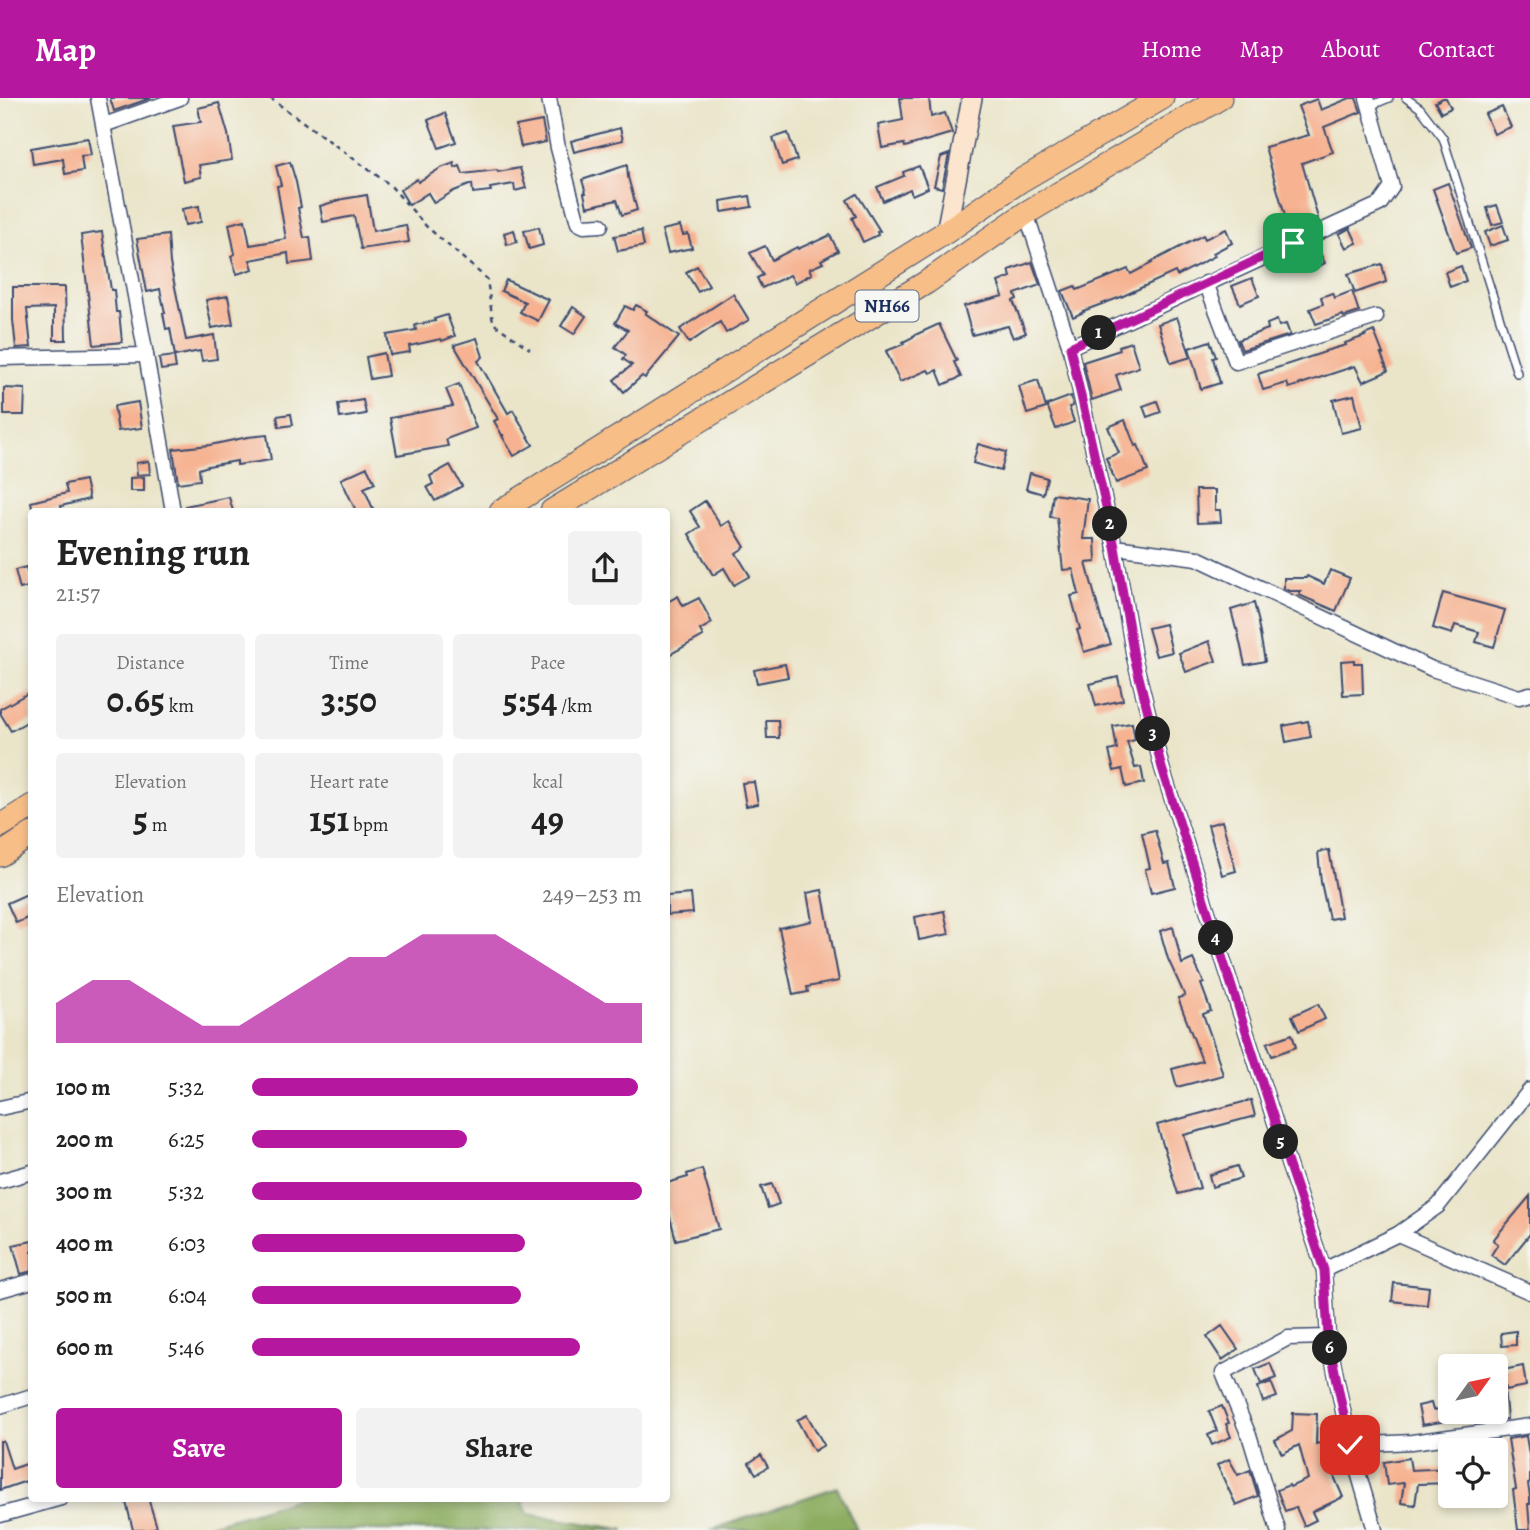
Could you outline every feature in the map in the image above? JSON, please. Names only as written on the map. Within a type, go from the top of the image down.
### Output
[{"type":"highway","name":"NH66","points":[[506,508],[946,232],[1020,181],[1161,98]]},
{"type":"highway","name":"NH66","points":[[557,508],[927,282],[1026,213],[1220,98]]},
{"type":"highway","points":[[0,826],[28,808]]},
{"type":"highway","points":[[0,855],[28,837]]},
{"type":"main road","points":[[946,232],[972,98]]},
{"type":"street","points":[[99,98],[172,508]]},
{"type":"street","points":[[104,125],[180,98]]},
{"type":"street","points":[[549,98],[558,148],[578,223],[584,226],[601,225]]},
{"type":"street","points":[[1070,347],[1380,204],[1392,187],[1368,102]]},
{"type":"street","points":[[1026,213],[1070,347],[1115,547],[1134,657],[1162,768],[1324,1270],[1328,1337],[1350,1445],[1375,1530]]},
{"type":"street","points":[[1206,283],[1236,362],[1376,317]]},
{"type":"street","points":[[0,358],[146,355]]},
{"type":"street","points":[[1115,547],[1197,558],[1432,668],[1519,697],[1530,694]]},
{"type":"street","points":[[1324,1270],[1398,1234],[1438,1206],[1530,1090]]},
{"type":"street","points":[[0,1108],[28,1102]]},
{"type":"street","points":[[0,1181],[28,1173]]},
{"type":"street","points":[[1398,1234],[1530,1292]]},
{"type":"street","points":[[0,1290],[28,1282]]},
{"type":"street","points":[[1278,1530],[1250,1438],[1223,1373],[1288,1338],[1328,1337]]},
{"type":"street","points":[[0,1406],[28,1397]]},
{"type":"street","points":[[1350,1445],[1412,1442],[1530,1426]]},
{"type":"street","points":[[0,1515],[47,1502]]},
{"type":"lane","points":[[1368,102],[1389,98]]},
{"type":"lane","points":[[1406,98],[1420,108],[1443,138],[1517,373]]},
{"type":"path","points":[[270,98],[390,185],[426,226],[487,279],[493,323],[530,349]]},
{"type":"green space","points":[[837,1487],[857,1530],[711,1530]]},
{"type":"green space","points":[[287,1502],[523,1502],[528,1514],[625,1530],[193,1530]]},
{"type":"building","points":[[110,98],[151,98],[114,111]]},
{"type":"building","points":[[900,98],[929,98],[931,117],[945,113],[952,133],[905,147],[904,144],[882,148],[878,125],[903,120]]},
{"type":"building","points":[[1356,98],[1361,112],[1324,127],[1333,152],[1302,163],[1318,218],[1288,226],[1265,147],[1309,135],[1298,106],[1317,99],[1321,110]]},
{"type":"building","points":[[1446,98],[1451,108],[1441,113],[1435,102]]},
{"type":"building","points":[[219,103],[232,160],[199,165],[201,177],[184,181],[173,126],[201,122],[198,108]]},
{"type":"building","points":[[1502,107],[1511,127],[1494,134],[1485,114]]},
{"type":"building","points":[[445,113],[456,142],[439,148],[428,120]]},
{"type":"building","points":[[542,121],[546,142],[521,147],[516,126]]},
{"type":"building","points":[[620,128],[623,140],[574,152],[571,141]]},
{"type":"building","points":[[788,133],[797,160],[782,165],[773,138]]},
{"type":"building","points":[[88,138],[91,155],[81,156],[83,171],[65,174],[63,159],[33,164],[31,148]]},
{"type":"building","points":[[949,154],[942,188],[934,186],[941,157]]},
{"type":"building","points":[[290,162],[301,207],[298,208],[304,238],[310,237],[313,261],[289,264],[288,253],[250,260],[253,269],[237,274],[231,256],[235,254],[229,224],[245,220],[250,245],[286,239],[277,186],[281,185],[276,166]]},
{"type":"building","points":[[454,163],[455,168],[460,166],[463,174],[520,168],[526,188],[515,191],[514,184],[473,193],[472,184],[434,203],[428,193],[409,205],[400,190],[417,179],[418,182]]},
{"type":"building","points":[[627,165],[637,210],[622,215],[617,200],[587,207],[582,180]]},
{"type":"building","points":[[919,166],[928,188],[912,195],[910,189],[883,201],[877,187],[904,176],[903,172]]},
{"type":"building","points":[[1448,183],[1471,248],[1456,253],[1433,189]]},
{"type":"building","points":[[857,194],[880,231],[877,232],[878,235],[863,242],[852,218],[856,216],[847,200]]},
{"type":"building","points":[[367,195],[373,231],[406,225],[409,242],[361,249],[354,216],[323,222],[320,206]]},
{"type":"building","points":[[750,196],[752,207],[722,212],[721,201]]},
{"type":"building","points":[[1497,205],[1503,222],[1492,225],[1487,208]]},
{"type":"building","points":[[199,206],[201,222],[185,225],[182,209]]},
{"type":"building","points":[[1503,225],[1508,240],[1490,246],[1485,232]]},
{"type":"building","points":[[680,226],[683,235],[688,234],[692,248],[668,253],[662,230]]},
{"type":"building","points":[[539,227],[543,245],[529,249],[524,231]]},
{"type":"building","points":[[1350,228],[1357,243],[1346,248],[1339,234]]},
{"type":"building","points":[[1226,229],[1232,243],[1213,253],[1215,256],[1177,276],[1175,272],[1073,317],[1062,291],[1075,286],[1077,290],[1128,269],[1131,274],[1203,235],[1205,239]]},
{"type":"building","points":[[514,230],[517,242],[507,245],[504,233]]},
{"type":"building","points":[[641,231],[644,246],[618,251],[614,236]]},
{"type":"building","points":[[102,232],[111,290],[114,290],[116,312],[119,312],[122,342],[94,345],[81,235]]},
{"type":"building","points":[[168,235],[170,263],[186,340],[214,335],[217,359],[202,361],[200,351],[175,356],[170,328],[166,329],[160,289],[147,292],[137,239]]},
{"type":"building","points":[[830,235],[838,251],[821,260],[823,263],[809,269],[812,274],[795,283],[790,275],[762,288],[757,278],[763,275],[750,253],[765,246],[772,260]]},
{"type":"building","points":[[1317,247],[1325,263],[1314,269],[1306,252]]},
{"type":"building","points":[[1032,262],[1040,285],[1015,294],[1017,299],[1013,301],[1026,333],[1013,338],[1008,326],[972,335],[964,306],[1003,296],[998,282],[1011,277],[1009,270]]},
{"type":"building","points":[[1382,264],[1386,282],[1355,293],[1348,274]]},
{"type":"building","points":[[697,266],[709,286],[698,292],[686,272]]},
{"type":"building","points":[[1461,266],[1466,281],[1450,287],[1445,272]]},
{"type":"building","points":[[1252,278],[1259,296],[1240,304],[1232,286]]},
{"type":"building","points":[[506,280],[549,300],[538,321],[520,312],[525,302],[501,291]]},
{"type":"building","points":[[13,287],[65,287],[66,340],[54,340],[54,308],[27,309],[31,347],[16,348]]},
{"type":"building","points":[[1352,291],[1359,312],[1316,324],[1310,309],[1323,304],[1321,297],[1332,293],[1334,298]]},
{"type":"building","points":[[733,294],[749,320],[726,333],[720,322],[689,343],[680,329]]},
{"type":"building","points":[[228,296],[233,324],[212,328],[206,300]]},
{"type":"building","points":[[636,305],[679,337],[645,378],[642,376],[624,392],[614,380],[632,365],[623,359],[626,355],[615,347],[628,330],[615,323],[625,306],[633,310]]},
{"type":"building","points":[[573,307],[586,316],[574,334],[561,326]]},
{"type":"building","points":[[447,315],[455,336],[442,341],[441,339],[409,346],[410,352],[390,355],[387,335],[416,330],[415,325],[435,321],[434,319]]},
{"type":"building","points":[[1177,317],[1191,357],[1171,363],[1158,324]]},
{"type":"building","points":[[1277,320],[1279,326],[1286,324],[1290,335],[1242,350],[1238,340],[1268,329],[1267,324]]},
{"type":"building","points":[[939,324],[957,361],[954,362],[961,377],[943,385],[937,370],[930,373],[928,370],[900,382],[886,351]]},
{"type":"building","points":[[1374,331],[1388,371],[1363,382],[1355,366],[1289,388],[1287,383],[1263,390],[1258,374],[1346,345],[1345,343]]},
{"type":"building","points":[[477,338],[483,357],[478,361],[508,413],[513,410],[533,445],[514,456],[494,421],[498,419],[454,345]]},
{"type":"building","points":[[1210,341],[1216,357],[1213,358],[1220,383],[1201,389],[1189,348]]},
{"type":"building","points":[[1131,342],[1139,367],[1116,375],[1121,390],[1092,400],[1083,362],[1120,350],[1119,346]]},
{"type":"building","points":[[384,353],[388,376],[370,379],[366,357]]},
{"type":"building","points":[[174,356],[176,368],[161,370],[159,358]]},
{"type":"building","points":[[1038,380],[1046,408],[1027,414],[1019,386]]},
{"type":"building","points":[[459,384],[476,428],[446,439],[448,446],[397,455],[390,418],[453,406],[446,389]]},
{"type":"building","points":[[4,388],[25,389],[24,415],[4,415]]},
{"type":"building","points":[[1354,395],[1362,428],[1341,433],[1333,400]]},
{"type":"building","points":[[1071,396],[1073,406],[1069,407],[1074,422],[1056,429],[1047,405]]},
{"type":"building","points":[[363,400],[366,414],[340,418],[338,404]]},
{"type":"building","points":[[1157,401],[1161,412],[1147,417],[1143,406]]},
{"type":"building","points":[[138,402],[142,428],[118,431],[114,406]]},
{"type":"building","points":[[291,414],[293,425],[279,427],[277,416]]},
{"type":"building","points":[[1125,420],[1148,471],[1116,483],[1106,458],[1119,453],[1108,427]]},
{"type":"building","points":[[267,435],[271,460],[237,465],[237,461],[208,466],[199,469],[200,480],[178,483],[173,449]]},
{"type":"building","points":[[978,444],[1006,452],[1001,471],[973,463]]},
{"type":"building","points":[[149,461],[150,474],[137,475],[136,463]]},
{"type":"building","points":[[450,465],[462,486],[435,501],[427,487],[433,484],[430,476]]},
{"type":"building","points":[[367,467],[375,483],[364,488],[373,508],[355,508],[341,479]]},
{"type":"building","points":[[1030,473],[1047,478],[1043,494],[1026,489]]},
{"type":"building","points":[[144,477],[144,491],[130,491],[130,478]]},
{"type":"building","points":[[85,480],[89,499],[61,508],[32,508],[31,502],[67,493],[65,484]]},
{"type":"building","points":[[1196,490],[1215,490],[1215,510],[1220,510],[1221,522],[1197,523]]},
{"type":"building","points":[[1053,494],[1088,499],[1083,539],[1095,539],[1096,562],[1086,563],[1102,622],[1111,644],[1084,652],[1071,596],[1079,594],[1073,569],[1063,570],[1057,518],[1050,517]]},
{"type":"building","points":[[229,497],[232,508],[185,508]]},
{"type":"building","points":[[705,501],[721,526],[729,521],[745,547],[736,553],[750,576],[734,585],[724,568],[713,575],[689,534],[700,527],[690,511]]},
{"type":"building","points":[[26,567],[28,587],[20,589],[15,570]]},
{"type":"building","points":[[1330,570],[1350,578],[1336,611],[1299,595],[1301,591],[1284,588],[1284,578],[1307,576],[1324,584]]},
{"type":"building","points":[[1443,593],[1505,610],[1494,647],[1476,642],[1479,632],[1455,625],[1452,634],[1433,628]]},
{"type":"building","points":[[678,596],[683,606],[699,598],[712,623],[700,630],[703,636],[670,654],[670,600]]},
{"type":"building","points":[[1254,603],[1265,661],[1245,665],[1231,610]]},
{"type":"building","points":[[1165,624],[1172,652],[1156,656],[1148,628]]},
{"type":"building","points":[[1209,641],[1216,661],[1186,672],[1179,653]]},
{"type":"building","points":[[1354,660],[1354,663],[1362,663],[1363,694],[1343,695],[1341,661]]},
{"type":"building","points":[[785,664],[788,677],[757,683],[754,670]]},
{"type":"building","points":[[1118,677],[1123,700],[1096,706],[1090,684]]},
{"type":"building","points":[[28,693],[28,721],[11,731],[0,709]]},
{"type":"building","points":[[766,720],[778,720],[779,738],[767,738]]},
{"type":"building","points":[[1308,721],[1311,737],[1286,742],[1283,726]]},
{"type":"building","points":[[1132,723],[1135,740],[1127,742],[1135,768],[1141,767],[1144,783],[1126,787],[1122,769],[1114,771],[1109,751],[1117,749],[1113,726]]},
{"type":"building","points":[[754,782],[758,804],[746,806],[742,783]]},
{"type":"building","points":[[1222,821],[1236,871],[1222,875],[1208,825]]},
{"type":"building","points":[[1155,830],[1164,864],[1169,863],[1175,887],[1151,893],[1145,869],[1150,868],[1142,833]]},
{"type":"building","points":[[1329,850],[1341,917],[1329,919],[1318,852]]},
{"type":"building","points":[[822,890],[839,981],[807,987],[808,992],[793,995],[779,928],[812,921],[807,893]]},
{"type":"building","points":[[27,894],[28,918],[16,923],[7,903]]},
{"type":"building","points":[[691,894],[693,913],[670,915],[670,896]]},
{"type":"building","points":[[944,911],[949,934],[919,940],[915,917]]},
{"type":"building","points":[[1173,927],[1182,964],[1193,959],[1204,983],[1201,984],[1211,1011],[1203,1014],[1223,1075],[1177,1087],[1172,1069],[1202,1061],[1178,998],[1185,996],[1168,959],[1160,931]]},
{"type":"building","points":[[1318,1004],[1325,1019],[1299,1031],[1292,1016]]},
{"type":"building","points":[[1292,1034],[1296,1047],[1272,1056],[1267,1043]]},
{"type":"building","points":[[1251,1100],[1255,1116],[1184,1135],[1200,1188],[1178,1194],[1157,1125]]},
{"type":"building","points":[[1237,1166],[1241,1178],[1212,1187],[1209,1175]]},
{"type":"building","points":[[702,1169],[719,1229],[676,1240],[670,1217],[670,1182],[688,1177],[687,1174]]},
{"type":"building","points":[[772,1184],[779,1204],[768,1208],[761,1187]]},
{"type":"building","points":[[1530,1196],[1530,1234],[1505,1265],[1491,1255],[1498,1244],[1493,1240]]},
{"type":"building","points":[[28,1242],[28,1272],[21,1274],[13,1245]]},
{"type":"building","points":[[1394,1283],[1429,1287],[1427,1305],[1392,1301]]},
{"type":"building","points":[[1222,1326],[1238,1349],[1222,1360],[1207,1337]]},
{"type":"building","points":[[1516,1331],[1516,1345],[1502,1346],[1501,1333]]},
{"type":"building","points":[[1270,1363],[1276,1378],[1261,1384],[1255,1369]]},
{"type":"building","points":[[1523,1366],[1526,1386],[1508,1390],[1508,1369]]},
{"type":"building","points":[[1271,1382],[1277,1397],[1263,1402],[1258,1387]]},
{"type":"building","points":[[1431,1403],[1433,1410],[1438,1409],[1438,1422],[1422,1425],[1418,1406]]},
{"type":"building","points":[[1222,1406],[1231,1437],[1212,1445],[1208,1435],[1217,1431],[1209,1411]]},
{"type":"building","points":[[1293,1413],[1317,1414],[1316,1444],[1324,1442],[1343,1497],[1312,1512],[1316,1520],[1304,1526],[1296,1507],[1285,1511],[1277,1490],[1308,1479],[1299,1445],[1282,1454],[1275,1440],[1292,1431]]},
{"type":"building","points":[[807,1415],[824,1445],[814,1451],[797,1420]]},
{"type":"building","points":[[1526,1436],[1530,1461],[1530,1530],[1518,1530],[1513,1490],[1516,1489],[1508,1439]]},
{"type":"building","points":[[0,1441],[3,1441],[12,1469],[28,1463],[28,1480],[0,1490]]},
{"type":"building","points":[[761,1455],[768,1467],[756,1474],[749,1463]]},
{"type":"building","points":[[1409,1458],[1411,1470],[1438,1469],[1438,1483],[1418,1484],[1415,1505],[1401,1503],[1404,1483],[1387,1485],[1384,1462]]},
{"type":"building","points":[[1229,1459],[1238,1475],[1250,1470],[1258,1496],[1236,1505],[1217,1465]]},
{"type":"building","points":[[126,1502],[149,1502],[157,1527],[133,1530]]},
{"type":"route","points":[[1293,243],[1070,347],[1115,547],[1134,657],[1162,768],[1324,1270],[1328,1337],[1350,1445]]}]
